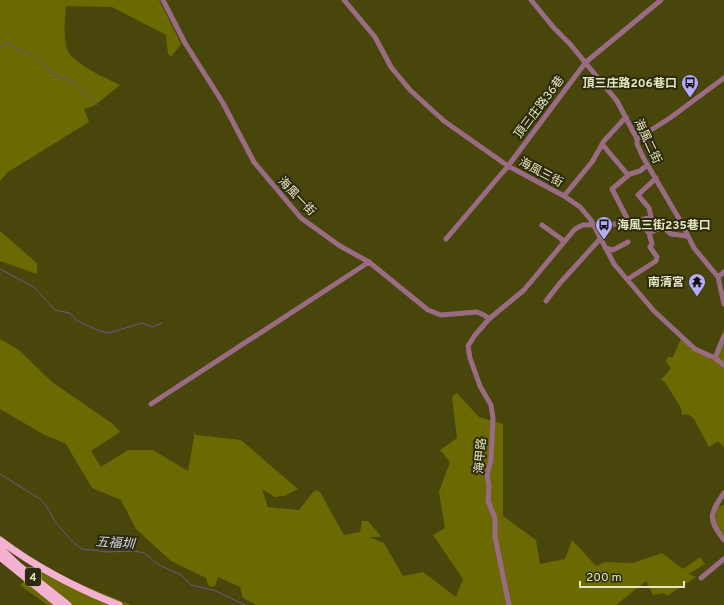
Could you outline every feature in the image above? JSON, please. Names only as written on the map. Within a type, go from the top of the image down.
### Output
[{"type":"highway","points":[[0,540],[50,574],[84,591],[119,605]]},
{"type":"highway","name":"4","points":[[0,548],[19,566],[68,605]]},
{"type":"highway","name":"4","points":[[0,558],[59,605]]},
{"type":"highway","points":[[10,567],[51,605]]},
{"type":"street","name":"海風一街","points":[[163,0],[185,42],[222,103],[254,162],[265,177],[301,218],[340,246],[369,262],[428,310],[441,314],[477,312],[484,315],[489,320]]},
{"type":"street","name":"海風三街","points":[[344,0],[375,37],[391,67],[410,90],[444,120],[508,166],[564,196],[580,207],[591,220],[614,264],[628,279],[632,287],[686,342],[695,349],[715,358],[724,365]]},
{"type":"street","name":"海風二街","points":[[531,0],[586,62],[617,101],[637,139],[637,144],[647,165],[681,222],[687,236],[701,258],[718,277],[724,304]]},
{"type":"street","name":"頂三庄路36巷","points":[[446,239],[508,166],[586,62],[661,0]]},
{"type":"street","points":[[637,139],[670,118],[724,78]]},
{"type":"street","points":[[564,196],[592,162],[602,144],[626,117]]},
{"type":"street","points":[[602,144],[628,175]]},
{"type":"street","points":[[628,220],[612,189],[628,175],[640,171],[647,165]]},
{"type":"street","points":[[489,320],[520,294],[575,229],[583,225],[616,224],[628,220],[638,221],[651,217],[649,208],[638,194],[656,178]]},
{"type":"street","points":[[628,279],[656,261],[658,257],[650,247],[652,244],[649,233],[638,221]]},
{"type":"street","points":[[542,225],[564,241]]},
{"type":"street","points":[[649,233],[663,227],[671,234],[687,236]]},
{"type":"street","points":[[546,301],[560,282],[600,238]]},
{"type":"street","points":[[605,248],[613,250],[628,242]]},
{"type":"street","points":[[151,404],[369,262]]},
{"type":"street","points":[[718,277],[724,272]]},
{"type":"street","name":"海甲路","points":[[489,320],[475,335],[468,346],[472,365],[480,386],[491,405],[493,418],[491,460],[487,475],[489,486],[488,501],[495,518],[495,537],[509,605]]},
{"type":"street","points":[[715,358],[724,336]]},
{"type":"street","points":[[724,493],[712,512],[714,528],[724,540]]},
{"type":"street","points":[[701,578],[724,559]]},
{"type":"shaded area","points":[[0,0],[159,0],[181,44],[171,57],[168,54],[166,35],[112,7],[66,6],[65,39],[67,49],[70,54],[75,60],[90,70],[120,85],[94,106],[84,109],[89,122],[8,172],[0,181]]},
{"type":"shaded area","points":[[0,231],[37,263],[37,274],[0,261]]},
{"type":"shaded area","points":[[724,329],[724,447],[718,441],[709,447],[694,419],[688,414],[682,415],[681,408],[665,382],[661,380],[671,368],[666,362],[668,357],[673,357],[681,339],[712,360]]},
{"type":"shaded area","points":[[0,339],[19,350],[52,382],[113,424],[120,432],[91,451],[101,467],[128,450],[153,450],[188,471],[195,431],[196,435],[241,440],[298,489],[284,496],[275,497],[262,489],[268,507],[299,510],[315,490],[320,492],[344,535],[360,532],[362,521],[368,521],[380,535],[380,537],[369,537],[384,543],[403,576],[423,572],[456,597],[463,579],[433,535],[445,528],[439,492],[450,462],[440,450],[457,438],[452,397],[457,393],[479,417],[503,424],[503,516],[536,540],[540,564],[565,559],[572,540],[596,566],[605,562],[633,563],[662,553],[683,569],[700,557],[705,564],[689,574],[696,577],[667,596],[664,593],[653,595],[646,581],[616,605],[256,605],[243,598],[240,587],[218,577],[215,586],[212,587],[208,585],[206,578],[171,561],[136,529],[121,500],[92,488],[66,444],[43,434],[0,409]]},
{"type":"shaded area","points":[[724,505],[724,536],[717,525],[715,515],[718,507]]},
{"type":"shaded area","points":[[42,564],[73,581],[131,605],[47,605],[20,585]]},
{"type":"waterway","points":[[0,48],[7,43],[33,56],[56,76],[73,81],[98,105]]},
{"type":"waterway","points":[[0,269],[35,288],[55,310],[70,313],[76,320],[97,330],[109,333],[142,323],[153,327],[162,323]]},
{"type":"waterway","name":"五福圳","points":[[0,474],[40,499],[47,507],[55,522],[73,542],[82,549],[107,552],[134,551],[144,553],[159,565],[181,575],[191,585],[216,591],[245,605]]},
{"type":"place","name":"頂三庄路206巷口","points":[[690,98]]},
{"type":"place","name":"海風三街235巷口","points":[[604,240]]},
{"type":"place","name":"南清宮","points":[[697,297]]}]
